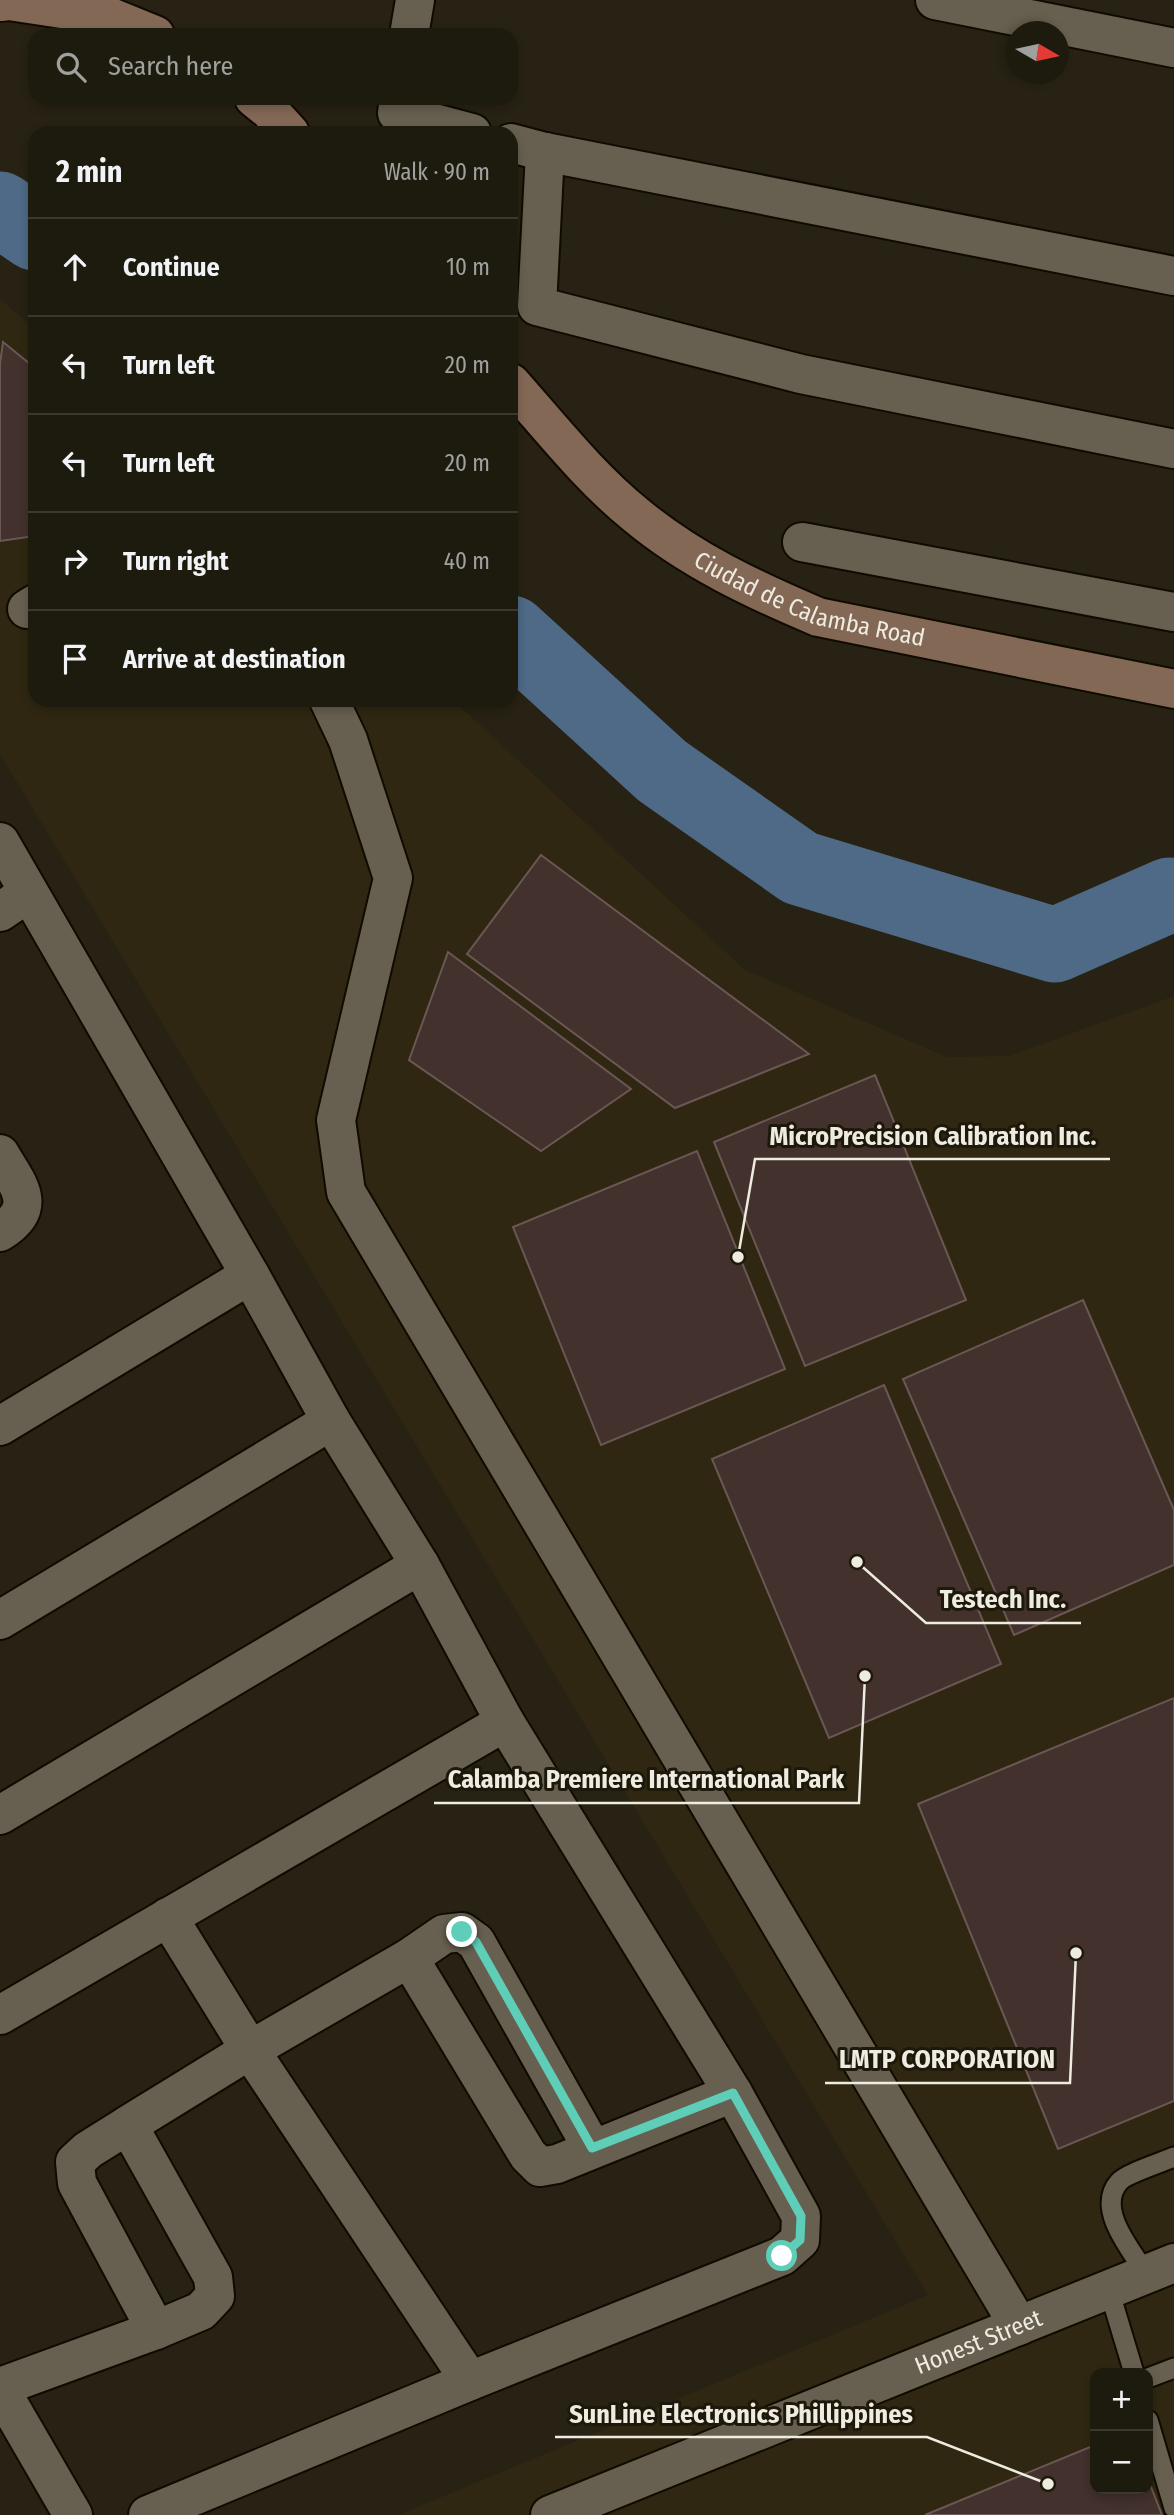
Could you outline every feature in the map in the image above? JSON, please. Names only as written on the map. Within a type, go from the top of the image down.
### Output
[{"type":"main road","points":[[4,2],[108,16],[138,28]]},
{"type":"main road","points":[[263,105],[284,126]]},
{"type":"main road","name":"Ciudad de Calamba Road","points":[[518,391],[589,471],[636,515],[695,557],[780,601],[818,617],[1174,689]]},
{"type":"street","points":[[410,28],[415,0]]},
{"type":"street","points":[[935,0],[1174,48]]},
{"type":"street","points":[[398,105],[397,113],[446,126]]},
{"type":"street","points":[[1174,276],[528,148],[537,306],[801,373],[1174,449]]},
{"type":"street","points":[[802,542],[1174,612]]},
{"type":"street","points":[[332,707],[348,740],[393,878],[336,1120],[346,1192],[1019,2326]]},
{"type":"street","points":[[0,842],[14,902],[250,1275],[331,1421],[421,1565],[505,1722],[733,2093],[801,2216],[800,2240],[782,2256],[470,2381],[148,2515]]},
{"type":"street","points":[[0,1154],[22,1191],[23,1210],[12,1224],[0,1232]]},
{"type":"street","points":[[0,1426],[250,1275]]},
{"type":"street","points":[[0,1620],[331,1421]]},
{"type":"street","points":[[0,1815],[421,1565]]},
{"type":"street","points":[[0,2015],[505,1722]]},
{"type":"street","points":[[168,1917],[250,2050],[470,2381]]},
{"type":"street","points":[[156,2330],[77,2183],[75,2162],[88,2150],[128,2125],[250,2050],[409,1958],[443,1934],[462,1932],[476,1942],[592,2148]]},
{"type":"street","points":[[409,1958],[528,2155],[540,2167],[557,2164],[733,2093]]},
{"type":"street","points":[[73,2515],[0,2388],[201,2311],[215,2296],[213,2277],[128,2125]]},
{"type":"street","name":"Honest Street","points":[[550,2515],[1161,2269]]},
{"type":"lane","points":[[1161,2269],[1113,2222],[1111,2195],[1120,2180],[1174,2157]]},
{"type":"lane","points":[[1109,2290],[1132,2368]]},
{"type":"lane","points":[[1153,2376],[1174,2368]]},
{"type":"lane","points":[[1151,2431],[1174,2508]]},
{"type":"shaded area","points":[[0,299],[28,323],[28,707],[461,707],[745,970],[947,1057],[1009,1056],[1174,996],[1174,2515],[398,2515],[928,2295],[0,754]]},
{"type":"building","points":[[3,342],[28,362],[28,537],[0,541],[0,364]]},
{"type":"building","points":[[541,855],[809,1054],[675,1108],[467,954]]},
{"type":"building","points":[[448,952],[631,1089],[541,1151],[409,1060]]},
{"type":"building","points":[[875,1075],[966,1300],[805,1366],[714,1142]]},
{"type":"building","points":[[697,1151],[785,1369],[601,1445],[513,1227]]},
{"type":"building","points":[[1083,1300],[1174,1510],[1174,1565],[1014,1635],[903,1379]]},
{"type":"building","points":[[884,1385],[1001,1664],[829,1738],[712,1459]]},
{"type":"building","points":[[1174,1698],[1174,2101],[1058,2149],[918,1804]]},
{"type":"building","points":[[1090,2447],[1090,2494],[1153,2494],[1153,2492],[1162,2515],[925,2515]]},
{"type":"waterway","points":[[0,209],[28,228]]},
{"type":"waterway","points":[[518,639],[662,771],[800,868],[1055,945],[1169,895],[1174,896]]},
{"type":"place","name":"MicroPrecision Calibration Inc.","points":[[738,1257]]},
{"type":"place","name":"Testech Inc.","points":[[857,1562]]},
{"type":"place","name":"Calamba Premiere International Park","points":[[865,1676]]},
{"type":"place","name":"LMTP CORPORATION","points":[[1076,1953]]},
{"type":"place","name":"SunLine Electronics Phillippines","points":[[1048,2484]]},
{"type":"route","points":[[462,1932],[476,1942],[592,2148],[733,2093],[801,2216],[800,2240],[782,2256]]}]
